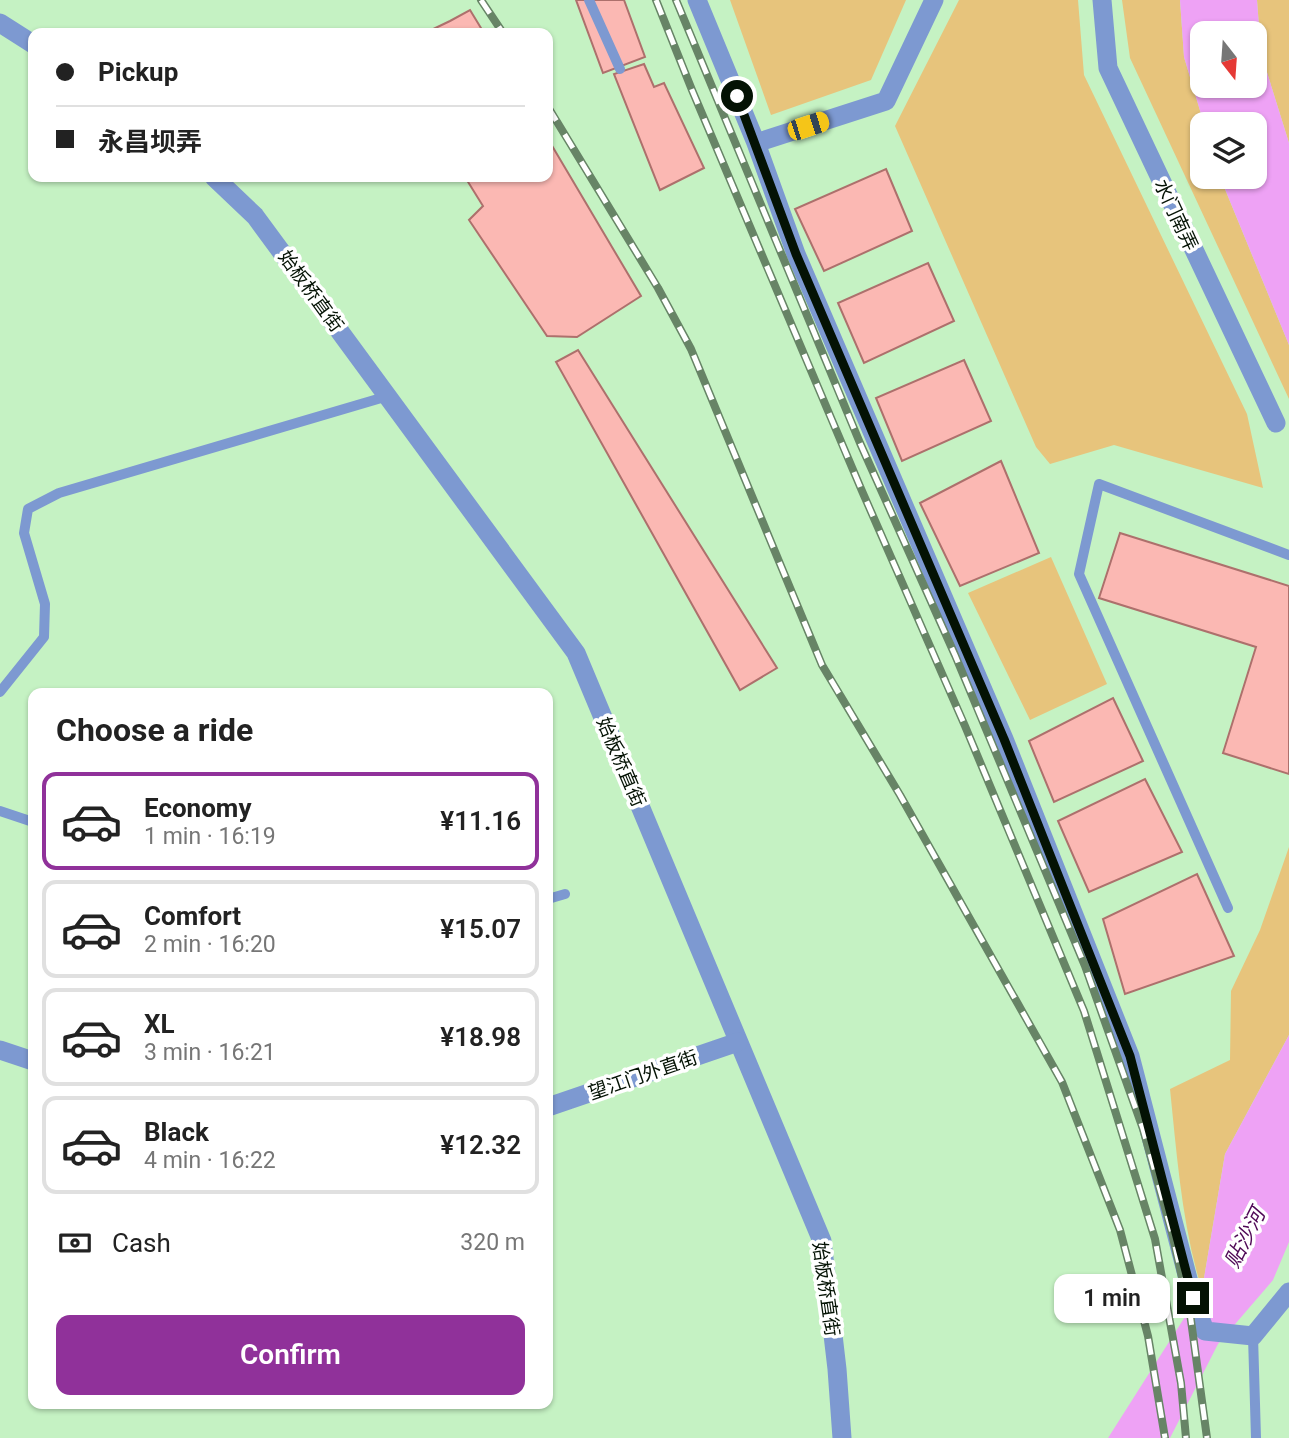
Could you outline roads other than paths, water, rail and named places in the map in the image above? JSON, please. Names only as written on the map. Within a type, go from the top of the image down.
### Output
[{"type":"street","points":[[697,0],[756,143],[796,254],[1004,739],[1130,1056],[1193,1298],[1205,1331],[1247,1336],[1289,1293]]},
{"type":"street","points":[[756,143],[886,101],[934,0]]},
{"type":"street","name":"水门南弄","points":[[1102,0],[1108,68],[1276,424]]},
{"type":"street","points":[[0,23],[28,41]]},
{"type":"street","name":"始板桥直街","points":[[219,182],[256,216],[576,653],[822,1241],[842,1438]]},
{"type":"street","name":"望江门外直街","points":[[553,1105],[738,1042]]},
{"type":"street","points":[[0,1050],[28,1059]]},
{"type":"lane","points":[[589,0],[620,69]]},
{"type":"lane","points":[[0,692],[44,637],[45,604],[24,533],[28,509],[59,493],[388,396]]},
{"type":"lane","points":[[1228,908],[1079,574],[1099,484],[1289,555]]},
{"type":"lane","points":[[0,811],[28,820]]},
{"type":"lane","points":[[553,898],[565,894]]},
{"type":"lane","points":[[1247,1336],[1256,1438]]},
{"type":"water","points":[[1180,0],[1257,0],[1259,21],[1190,21],[1190,77],[1184,57]]},
{"type":"water","points":[[1267,72],[1289,143],[1289,345],[1225,189],[1267,189],[1267,112],[1200,112],[1196,98],[1267,98]]},
{"type":"water","name":"贴沙河","points":[[1289,1035],[1289,1242],[1273,1280],[1218,1344],[1170,1438],[1108,1438],[1202,1290],[1225,1154]]},
{"type":"railway","points":[[481,0],[500,28]]},
{"type":"railway","points":[[656,0],[1084,1011],[1155,1239],[1181,1383],[1186,1438]]},
{"type":"railway","points":[[676,0],[860,443],[955,655],[1085,966],[1143,1129],[1172,1233],[1190,1313],[1207,1438]]},
{"type":"railway","points":[[553,115],[658,288],[691,349],[822,665],[900,795],[1062,1082],[1120,1230],[1148,1336],[1165,1438]]}]
